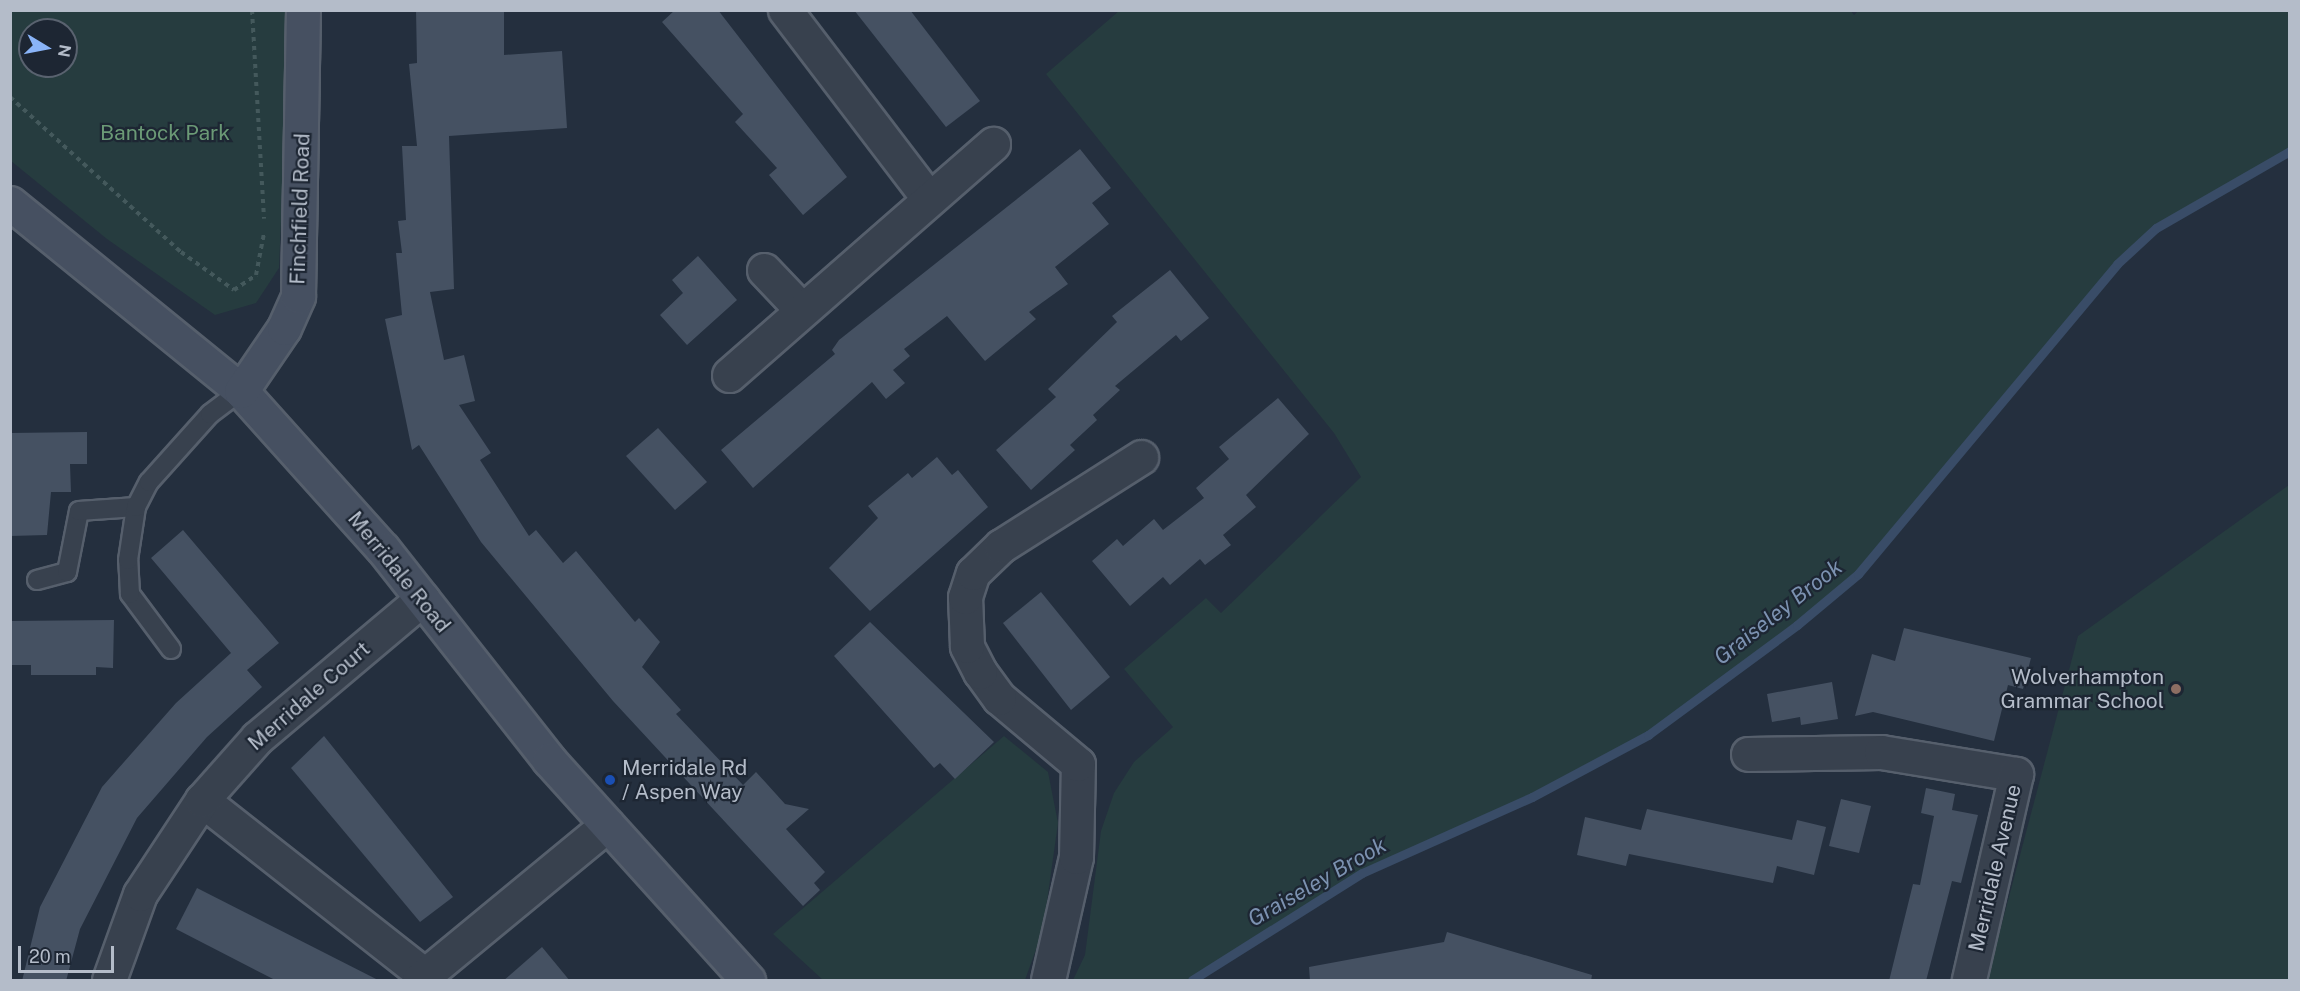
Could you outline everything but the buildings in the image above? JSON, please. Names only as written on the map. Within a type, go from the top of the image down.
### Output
[{"type":"street","name":"Finchfield Road","points":[[241,391],[284,327],[298,296],[303,10]]},
{"type":"street","points":[[785,10],[928,198]]},
{"type":"street","points":[[729,375],[801,309],[993,144]]},
{"type":"street","name":"Merridale Road","points":[[10,203],[241,391],[422,599],[607,825],[748,981]]},
{"type":"street","points":[[764,270],[801,309]]},
{"type":"street","points":[[1048,981],[1076,857],[1082,804],[1078,764],[999,698],[980,672],[967,645],[965,597],[973,573],[1001,546],[1141,457]]},
{"type":"street","name":"Merridale Court","points":[[109,981],[140,894],[202,800],[257,738],[422,599]]},
{"type":"street","name":"Merridale Avenue","points":[[1748,754],[1881,752],[2016,774],[1969,981]]},
{"type":"street","points":[[202,800],[421,977],[607,825]]},
{"type":"lane","points":[[171,649],[130,594],[128,560],[136,507],[149,482],[187,439],[241,391]]},
{"type":"lane","points":[[37,580],[67,572],[79,511],[136,507]]},
{"type":"path","points":[[10,97],[181,252],[234,290],[256,275],[264,227],[252,10]]},
{"type":"green space","points":[[1850,10],[1854,15],[1859,10],[2289,11],[2289,151],[2156,228],[2117,264],[1858,574],[1648,735],[1532,797],[1362,873],[1192,980],[1073,980],[1085,955],[1101,831],[1114,793],[1134,762],[1173,727],[1124,669],[1206,598],[1221,613],[1361,477],[1334,433],[1046,74],[1119,11]]},
{"type":"green space","name":"Bantock Park","points":[[10,11],[290,11],[279,268],[256,303],[215,315],[107,239],[11,161]]},
{"type":"green space","name":"Wolverhampton Grammar School","points":[[2289,485],[2289,980],[1987,980],[2078,636]]},
{"type":"green space","points":[[1004,736],[1048,772],[1058,823],[1043,930],[1025,980],[823,980],[773,934]]},
{"type":"waterway","name":"Graiseley Brook","points":[[1192,980],[1362,873],[1532,797],[1648,735],[1797,625],[1858,574],[2117,264],[2156,228],[2290,151]]},
{"type":"place","name":"Wolverhampton Grammar School","points":[[2176,689]]},
{"type":"place","name":"Merridale Rd / Aspen Way","points":[[610,780]]}]
